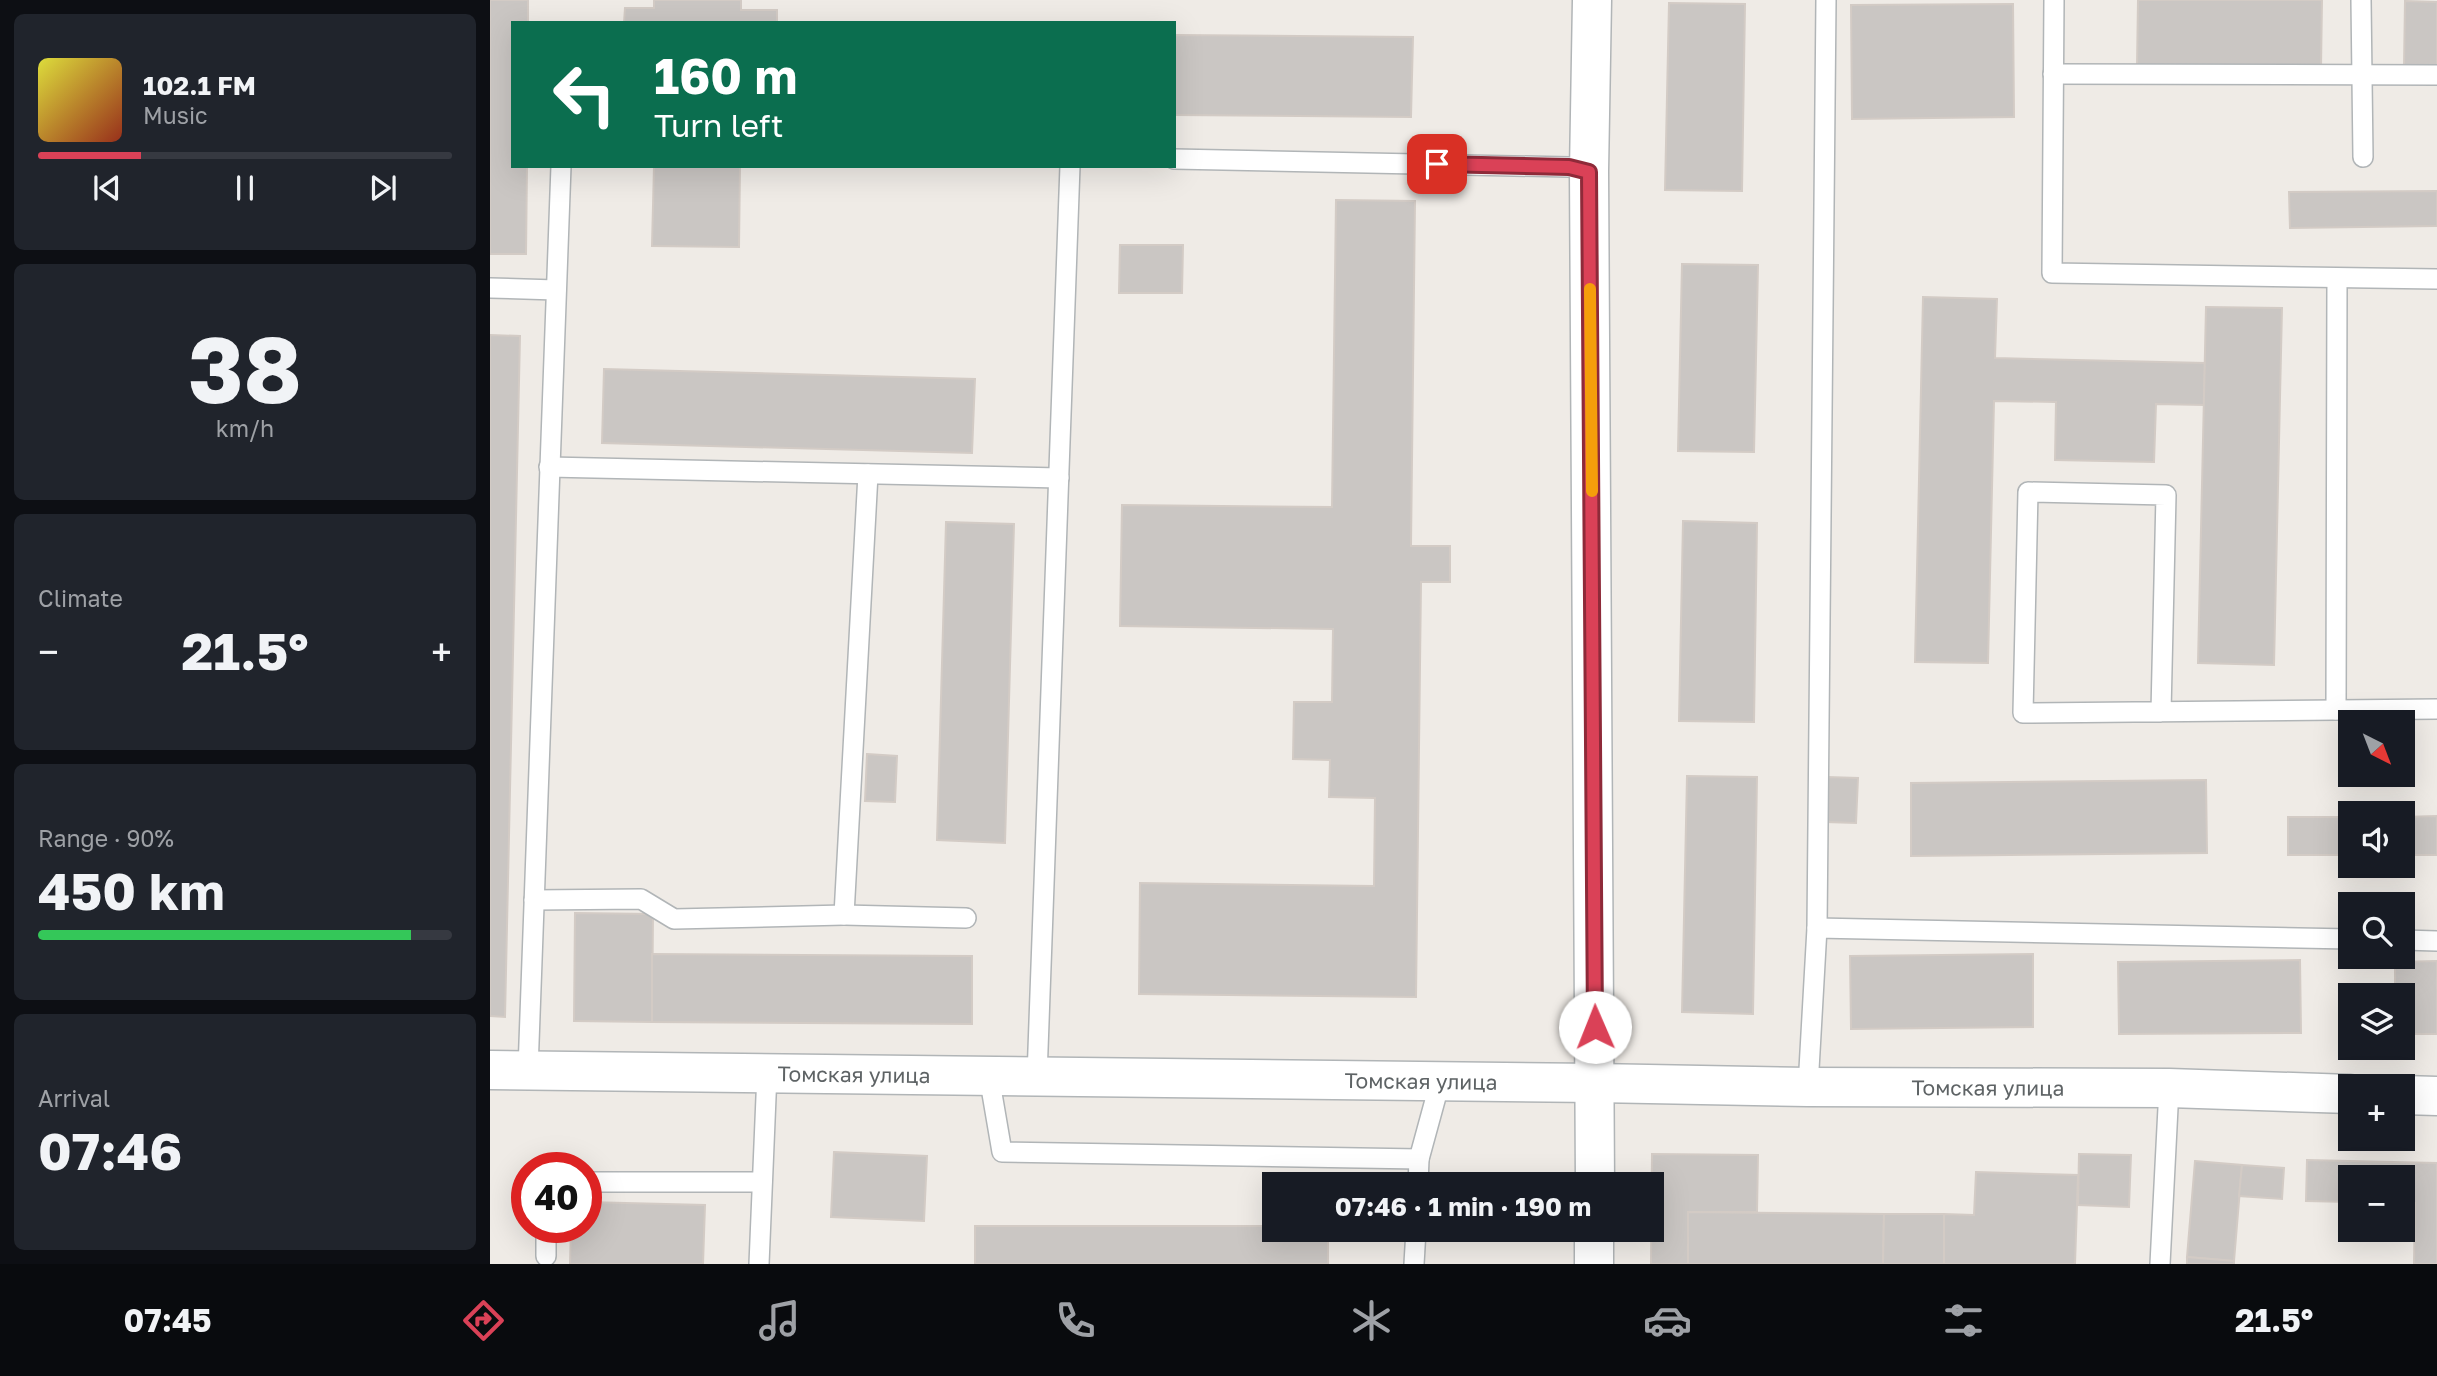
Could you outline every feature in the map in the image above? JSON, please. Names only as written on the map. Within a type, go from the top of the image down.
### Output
[{"type":"street","points":[[1592,0],[1589,172],[1595,1172]]},
{"type":"street","name":"Томская улица","points":[[490,1070],[1808,1087],[2169,1088],[2338,1094]]},
{"type":"street","points":[[2415,1095],[2437,1096]]},
{"type":"street","points":[[1594,1242],[1594,1264]]},
{"type":"lane","points":[[1808,1087],[1817,928],[1826,0]]},
{"type":"lane","points":[[2054,0],[2052,273],[2437,279]]},
{"type":"lane","points":[[2361,0],[2364,157]]},
{"type":"lane","points":[[2053,74],[2437,75]]},
{"type":"lane","points":[[1176,159],[1569,167],[1589,172]]},
{"type":"lane","points":[[528,1070],[561,168]]},
{"type":"lane","points":[[1037,1077],[1070,168]]},
{"type":"lane","points":[[2336,710],[2337,278]]},
{"type":"lane","points":[[490,288],[556,290]]},
{"type":"lane","points":[[549,467],[1059,478]]},
{"type":"lane","points":[[844,915],[868,474]]},
{"type":"lane","points":[[2161,712],[2166,495],[2028,492],[2023,713],[2161,712],[2437,709]]},
{"type":"lane","points":[[534,900],[641,899],[674,919],[844,915],[966,918]]},
{"type":"lane","points":[[1817,928],[2338,939]]},
{"type":"lane","points":[[2415,940],[2437,941]]},
{"type":"lane","points":[[759,1264],[767,1073]]},
{"type":"lane","points":[[989,1076],[1002,1152],[1419,1159]]},
{"type":"lane","points":[[1418,1172],[1419,1159],[1440,1082]]},
{"type":"lane","points":[[2160,1264],[2169,1088]]},
{"type":"lane","points":[[602,1182],[762,1182]]},
{"type":"lane","points":[[1414,1264],[1415,1242]]},
{"type":"lane","points":[[546,1243],[546,1256]]},
{"type":"building","points":[[490,0],[528,0],[528,21],[511,21],[511,168],[527,168],[526,254],[490,254]]},
{"type":"building","points":[[654,0],[741,0],[741,10],[777,10],[777,21],[624,21],[625,8],[654,8]]},
{"type":"building","points":[[2138,0],[2322,0],[2321,68],[2137,67]]},
{"type":"building","points":[[2405,1],[2437,2],[2437,67],[2404,67]]},
{"type":"building","points":[[1669,3],[1745,4],[1742,191],[1665,190]]},
{"type":"building","points":[[2013,4],[2014,117],[1852,119],[1851,5]]},
{"type":"building","points":[[1176,35],[1413,37],[1411,117],[1176,115]]},
{"type":"building","points":[[654,168],[740,168],[739,247],[652,246]]},
{"type":"building","points":[[2437,191],[2437,226],[2290,228],[2289,192]]},
{"type":"building","points":[[1336,200],[1415,201],[1411,546],[1450,546],[1450,582],[1421,582],[1416,997],[1139,994],[1140,883],[1374,886],[1375,798],[1329,797],[1330,760],[1293,759],[1294,702],[1332,702],[1333,629],[1120,626],[1122,505],[1332,507]]},
{"type":"building","points":[[1120,245],[1183,245],[1182,293],[1119,293]]},
{"type":"building","points":[[1682,264],[1758,265],[1754,452],[1678,451]]},
{"type":"building","points":[[1923,297],[1997,299],[1995,358],[2205,363],[2204,405],[2156,404],[2154,462],[2055,460],[2056,402],[1994,401],[1988,663],[1915,662]]},
{"type":"building","points":[[2206,307],[2282,308],[2274,665],[2198,663]]},
{"type":"building","points":[[490,335],[520,336],[505,1017],[490,1016]]},
{"type":"building","points":[[604,369],[975,379],[972,453],[602,443]]},
{"type":"building","points":[[1683,521],[1757,523],[1754,722],[1679,721]]},
{"type":"building","points":[[946,522],[1014,524],[1005,843],[937,840]]},
{"type":"building","points":[[867,754],[897,756],[895,802],[865,801]]},
{"type":"building","points":[[1687,776],[1757,777],[1753,1014],[1682,1012]]},
{"type":"building","points":[[1827,777],[1858,778],[1856,823],[1826,822]]},
{"type":"building","points":[[2206,780],[2207,853],[1911,856],[1911,783]]},
{"type":"building","points":[[2437,816],[2437,855],[2415,855],[2415,817]]},
{"type":"building","points":[[2288,817],[2338,817],[2338,855],[2288,855]]},
{"type":"building","points":[[575,913],[653,914],[652,1022],[574,1021]]},
{"type":"building","points":[[652,954],[972,956],[972,1024],[652,1022]]},
{"type":"building","points":[[2033,954],[2033,1027],[1851,1029],[1850,956]]},
{"type":"building","points":[[2300,960],[2301,1033],[2119,1034],[2118,962]]},
{"type":"building","points":[[2437,961],[2437,1034],[2415,1034],[2415,983],[2395,983],[2395,969],[2415,969],[2415,962]]},
{"type":"building","points":[[834,1152],[927,1156],[924,1221],[831,1217]]},
{"type":"building","points":[[1652,1154],[1758,1155],[1757,1212],[1688,1212],[1688,1264],[1651,1264],[1651,1242],[1664,1242],[1664,1172],[1652,1172]]},
{"type":"building","points":[[2079,1154],[2131,1155],[2129,1207],[2078,1205]]},
{"type":"building","points":[[2307,1160],[2437,1163],[2437,1264],[2414,1264],[2415,1165],[2338,1165],[2338,1202],[2306,1201]]},
{"type":"building","points":[[2195,1161],[2242,1165],[2234,1261],[2187,1257]]},
{"type":"building","points":[[2242,1165],[2284,1168],[2282,1199],[2239,1196]]},
{"type":"building","points":[[1976,1172],[2078,1175],[2075,1264],[1944,1264],[1944,1214],[1974,1215]]},
{"type":"building","points":[[602,1202],[705,1205],[703,1264],[570,1264],[571,1243],[602,1243]]},
{"type":"building","points":[[1688,1212],[1884,1214],[1883,1264],[1688,1264]]},
{"type":"building","points":[[1884,1214],[1944,1214],[1944,1264],[1883,1264]]},
{"type":"building","points":[[975,1226],[1262,1226],[1262,1242],[1328,1242],[1328,1264],[975,1264]]},
{"type":"building","points":[[2187,1257],[2234,1261],[2234,1264],[2187,1264]]},
{"type":"slow traffic","points":[[1590,289],[1592,491]]},
{"type":"route","points":[[1437,164],[1569,167],[1589,172],[1595,1027]]}]
